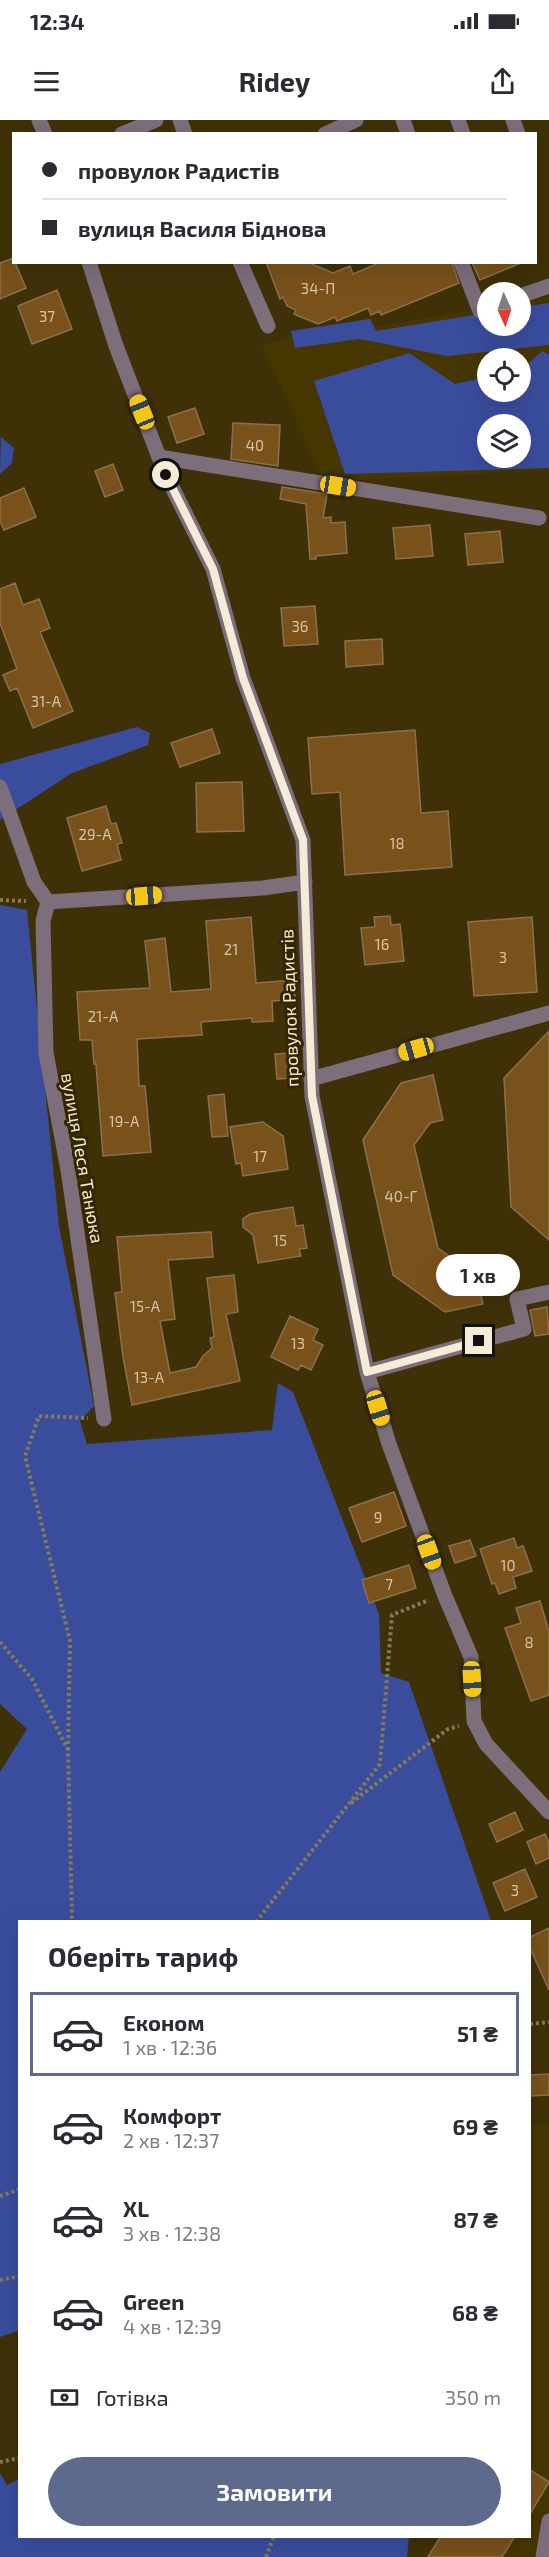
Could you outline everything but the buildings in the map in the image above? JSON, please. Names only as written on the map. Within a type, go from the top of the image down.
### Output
[{"type":"street","points":[[127,132],[156,120]]},
{"type":"street","points":[[329,132],[356,120]]},
{"type":"street","name":"провулок Радистів","points":[[90,264],[116,346],[159,457],[213,569],[243,678],[303,840],[312,1096],[367,1372],[389,1444],[445,1596],[471,1657],[474,1721],[486,1744],[549,1812]]},
{"type":"street","points":[[241,264],[268,326]]},
{"type":"street","points":[[462,264],[477,302]]},
{"type":"street","points":[[531,292],[549,286]]},
{"type":"street","points":[[159,457],[539,518]]},
{"type":"street","points":[[0,787],[34,882],[48,902],[263,888],[305,882]]},
{"type":"street","name":"вулиця Леся Танюка","points":[[48,902],[43,921],[46,1053],[68,1170],[104,1419]]},
{"type":"street","points":[[311,1078],[549,1013]]},
{"type":"street","points":[[367,1372],[524,1329],[517,1299],[549,1292]]},
{"type":"street","points":[[543,2557],[549,2521]]},
{"type":"path","points":[[72,1920],[68,1750],[69,1641],[25,1456],[39,1416],[104,1419]]},
{"type":"path","points":[[258,1920],[380,1764],[392,1615],[445,1596]]},
{"type":"path","points":[[0,1642],[32,1678],[68,1750]]},
{"type":"path","points":[[346,1808],[448,1729],[474,1721]]},
{"type":"path","points":[[531,2024],[549,2022]]},
{"type":"path","points":[[0,2196],[18,2190]]},
{"type":"path","points":[[0,2280],[18,2276]]},
{"type":"path","points":[[0,2462],[18,2458]]},
{"type":"path","points":[[266,2557],[273,2538]]},
{"type":"shaded area","points":[[549,297],[549,471],[324,481],[262,345],[372,317],[376,327],[477,310],[477,336],[531,336],[531,300]]},
{"type":"shaded area","points":[[549,303],[549,345],[521,348],[477,348],[477,353],[447,356],[359,339],[295,348],[291,331],[370,319],[376,331],[477,315],[477,336],[531,336],[531,306]]},
{"type":"shaded area","points":[[542,351],[549,355],[549,468],[345,474],[314,381],[409,353],[455,384],[477,379],[477,402],[531,402],[531,361]]},
{"type":"shaded area","points":[[1,437],[14,448],[12,463],[0,474]]},
{"type":"shaded area","points":[[137,727],[150,733],[148,745],[72,773],[0,820],[0,764]]},
{"type":"shaded area","points":[[0,905],[27,910],[59,1226],[94,1406],[80,1421],[87,1444],[272,1430],[278,1383],[293,1392],[379,1614],[381,1673],[409,1682],[491,1920],[18,1920],[18,2331],[0,2337],[0,1772],[27,1729],[0,1704]]},
{"type":"shaded area","points":[[531,2125],[549,2125],[549,2557],[426,2557],[436,2538],[531,2538]]},
{"type":"shaded area","points":[[0,2473],[7,2485],[18,2480],[18,2538],[409,2538],[407,2557],[0,2557]]},
{"type":"route","points":[[166,475],[213,569],[243,678],[303,840],[312,1096],[367,1372],[479,1341]]}]
